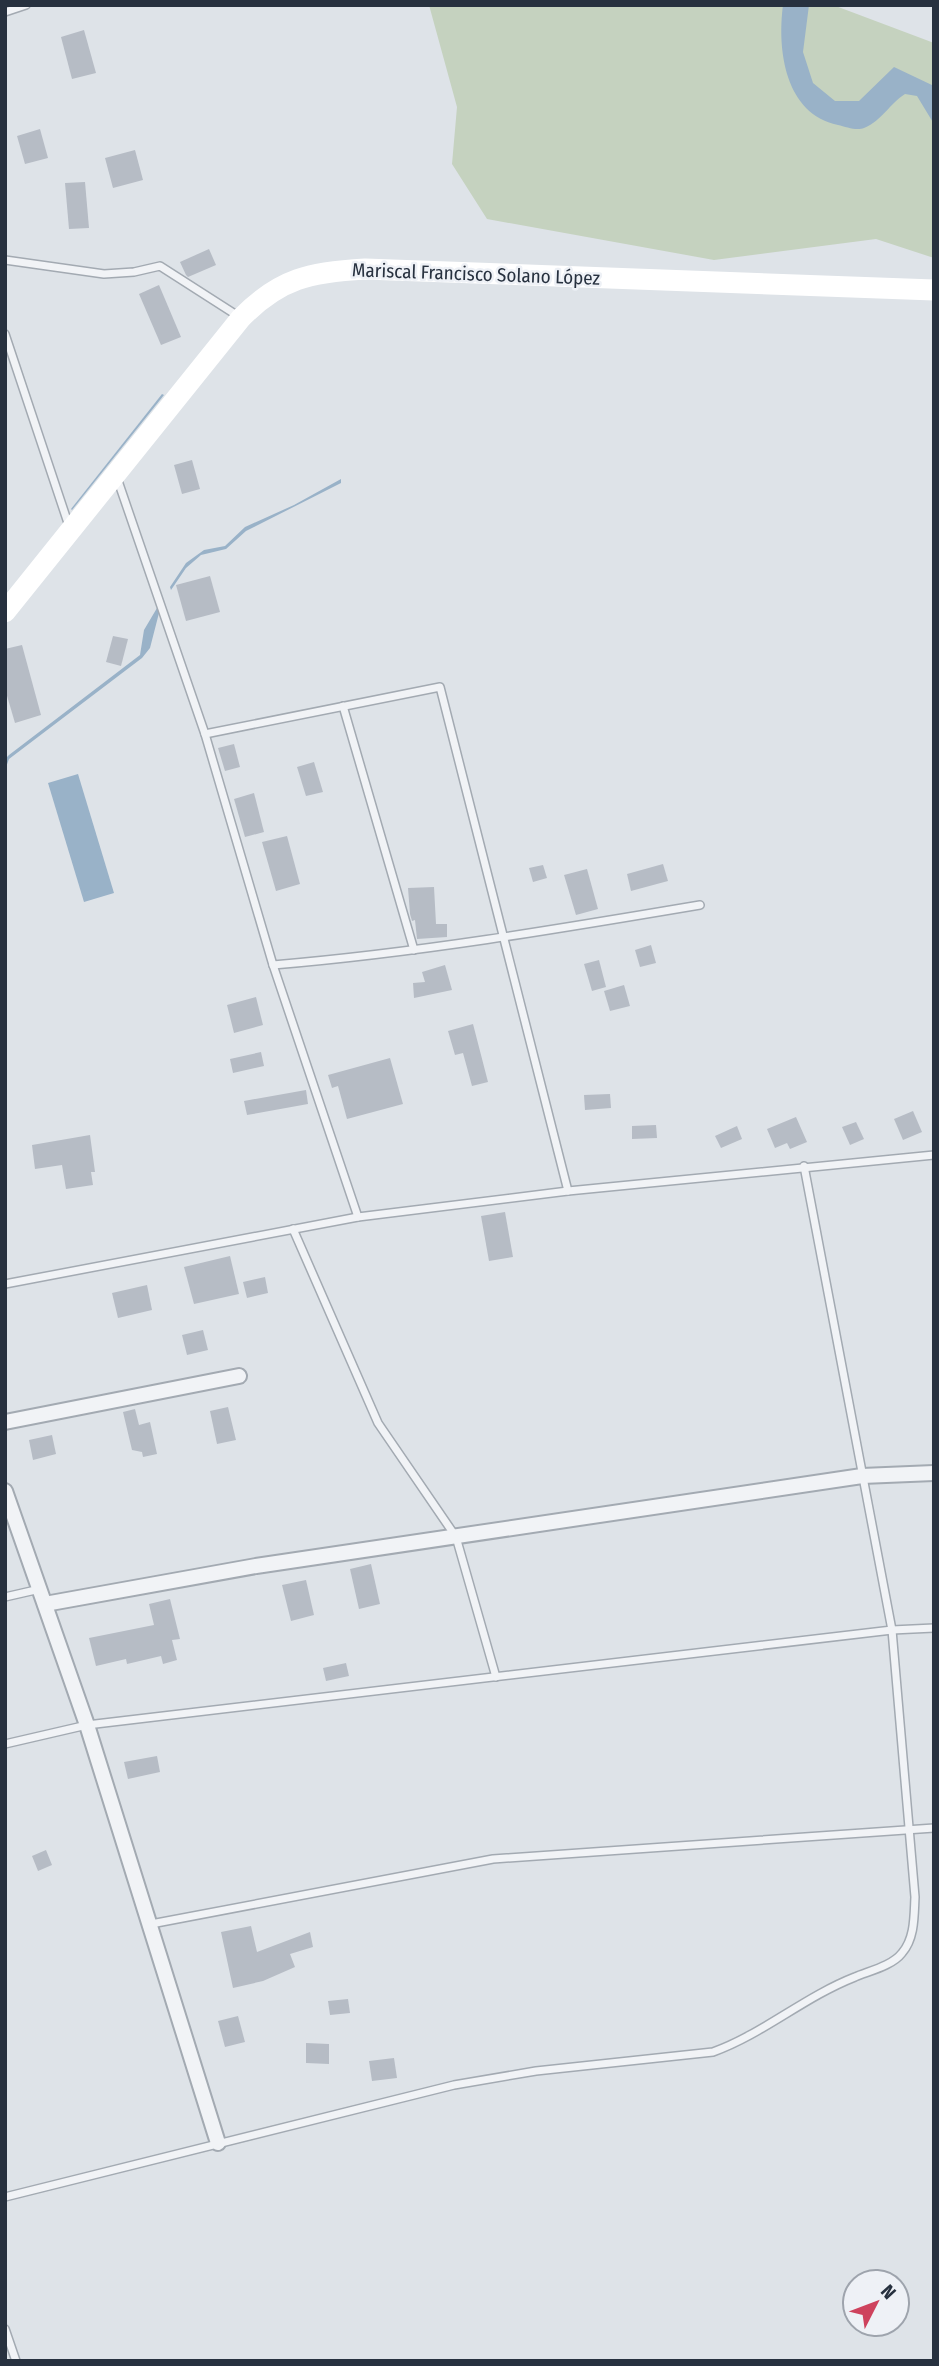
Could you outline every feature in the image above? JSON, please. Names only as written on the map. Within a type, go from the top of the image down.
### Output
[{"type":"main road","name":"Mariscal Francisco Solano López","points":[[5,612],[241,318],[274,288],[304,275],[356,269],[934,290]]},
{"type":"street","points":[[5,1422],[239,1376]]},
{"type":"street","points":[[45,1604],[256,1566],[862,1476],[934,1473]]},
{"type":"street","points":[[5,1492],[87,1725],[218,2143]]},
{"type":"lane","points":[[5,12],[26,5]]},
{"type":"lane","points":[[5,260],[104,274],[134,272],[160,266],[241,318]]},
{"type":"lane","points":[[5,334],[71,530]]},
{"type":"lane","points":[[115,474],[205,734],[273,965],[358,1217]]},
{"type":"lane","points":[[205,734],[440,687],[568,1191]]},
{"type":"lane","points":[[343,706],[414,950]]},
{"type":"lane","points":[[273,965],[504,938],[699,905]]},
{"type":"lane","points":[[5,1284],[358,1217],[568,1191],[934,1155]]},
{"type":"lane","points":[[5,2197],[454,2085],[536,2071],[713,2052],[737,2043],[839,1983],[901,1955],[909,1943],[914,1924],[911,1829],[892,1630],[804,1166]]},
{"type":"lane","points":[[293,1230],[378,1423],[456,1537],[496,1677]]},
{"type":"lane","points":[[5,1597],[40,1589]]},
{"type":"lane","points":[[5,1744],[87,1725],[892,1630],[934,1628]]},
{"type":"lane","points":[[151,1924],[493,1859],[934,1828]]},
{"type":"lane","points":[[5,2329],[16,2361]]},
{"type":"green space","points":[[429,5],[833,5],[934,43],[934,258],[876,239],[714,260],[487,219],[452,164],[457,107]]},
{"type":"water","points":[[783,5],[809,5],[803,52],[813,83],[835,101],[859,101],[894,67],[934,86],[934,124],[917,96],[905,94],[871,125],[861,129],[848,128],[820,119],[806,108],[788,78],[782,41]]},
{"type":"water","points":[[162,394],[164,395],[72,510],[71,509]]},
{"type":"water","points":[[341,479],[341,483],[246,531],[226,549],[201,555],[186,568],[171,590],[170,587],[186,563],[204,550],[225,546],[245,527],[294,505]]},
{"type":"water","points":[[157,608],[159,613],[150,648],[142,658],[9,759],[5,770],[5,759],[9,755],[140,655],[144,630]]},
{"type":"water","points":[[78,774],[114,893],[84,902],[48,783]]},
{"type":"building","points":[[84,30],[96,73],[72,79],[61,37]]},
{"type":"building","points":[[40,129],[48,158],[25,164],[17,136]]},
{"type":"building","points":[[135,150],[143,180],[113,188],[105,158]]},
{"type":"building","points":[[85,182],[89,228],[69,229],[65,183]]},
{"type":"building","points":[[209,249],[216,265],[188,277],[180,262]]},
{"type":"building","points":[[159,285],[181,337],[161,345],[139,294]]},
{"type":"building","points":[[192,460],[200,489],[182,494],[174,465]]},
{"type":"building","points":[[210,576],[220,612],[186,621],[176,585]]},
{"type":"building","points":[[113,636],[128,639],[121,666],[106,662]]},
{"type":"building","points":[[22,645],[41,715],[15,723],[5,689],[5,649]]},
{"type":"building","points":[[234,744],[240,767],[225,771],[218,748]]},
{"type":"building","points":[[314,762],[323,792],[306,796],[297,767]]},
{"type":"building","points":[[254,793],[264,832],[245,837],[234,799]]},
{"type":"building","points":[[287,836],[300,884],[276,891],[262,842]]},
{"type":"building","points":[[663,864],[668,881],[631,891],[627,874]]},
{"type":"building","points":[[543,865],[547,878],[533,882],[529,868]]},
{"type":"building","points":[[587,869],[598,909],[576,915],[564,875]]},
{"type":"building","points":[[434,887],[436,924],[447,924],[447,937],[417,939],[415,920],[412,921],[410,914],[408,888]]},
{"type":"building","points":[[651,945],[656,963],[640,967],[635,950]]},
{"type":"building","points":[[599,960],[606,987],[592,991],[584,964]]},
{"type":"building","points":[[445,965],[452,990],[414,998],[413,983],[425,982],[422,972]]},
{"type":"building","points":[[624,985],[630,1006],[610,1011],[604,991]]},
{"type":"building","points":[[256,997],[263,1025],[234,1033],[227,1005]]},
{"type":"building","points":[[473,1024],[488,1082],[472,1086],[463,1053],[455,1055],[448,1031]]},
{"type":"building","points":[[261,1052],[264,1066],[233,1073],[230,1059]]},
{"type":"building","points":[[390,1058],[403,1104],[347,1119],[338,1086],[332,1088],[328,1075]]},
{"type":"building","points":[[306,1090],[308,1104],[247,1115],[244,1101]]},
{"type":"building","points":[[610,1094],[611,1108],[585,1110],[584,1095]]},
{"type":"building","points":[[913,1111],[922,1132],[903,1140],[894,1119]]},
{"type":"building","points":[[796,1117],[807,1142],[790,1149],[787,1143],[775,1148],[767,1129]]},
{"type":"building","points":[[856,1122],[864,1139],[850,1145],[842,1127]]},
{"type":"building","points":[[656,1125],[657,1138],[632,1139],[632,1126]]},
{"type":"building","points":[[737,1126],[742,1139],[721,1148],[715,1136]]},
{"type":"building","points":[[90,1135],[95,1172],[91,1172],[93,1185],[66,1189],[62,1165],[35,1169],[32,1145]]},
{"type":"building","points":[[505,1212],[513,1257],[489,1261],[481,1216]]},
{"type":"building","points":[[230,1256],[239,1294],[194,1304],[184,1267]]},
{"type":"building","points":[[265,1277],[268,1293],[247,1298],[243,1282]]},
{"type":"building","points":[[147,1285],[152,1310],[118,1318],[112,1293]]},
{"type":"building","points":[[203,1330],[208,1350],[187,1355],[182,1335]]},
{"type":"building","points":[[228,1407],[236,1440],[217,1444],[210,1411]]},
{"type":"building","points":[[135,1409],[139,1425],[150,1422],[157,1454],[143,1457],[142,1452],[132,1450],[123,1412]]},
{"type":"building","points":[[52,1435],[56,1454],[33,1460],[29,1440]]},
{"type":"building","points":[[371,1564],[380,1604],[359,1609],[350,1569]]},
{"type":"building","points":[[306,1580],[314,1615],[291,1621],[282,1585]]},
{"type":"building","points":[[170,1599],[180,1639],[172,1640],[177,1660],[163,1664],[161,1656],[127,1664],[126,1659],[96,1666],[89,1638],[154,1625],[149,1604]]},
{"type":"building","points":[[346,1663],[349,1676],[326,1681],[323,1668]]},
{"type":"building","points":[[157,1756],[160,1772],[128,1779],[124,1762]]},
{"type":"building","points":[[46,1850],[52,1865],[38,1871],[32,1856]]},
{"type":"building","points":[[251,1926],[257,1952],[310,1932],[313,1947],[290,1954],[295,1967],[263,1981],[233,1988],[221,1932]]},
{"type":"building","points":[[348,1999],[350,2013],[330,2015],[328,2001]]},
{"type":"building","points":[[238,2016],[245,2042],[225,2047],[218,2021]]},
{"type":"building","points":[[306,2043],[329,2044],[329,2064],[306,2063]]},
{"type":"building","points":[[394,2058],[397,2078],[372,2081],[369,2061]]}]
